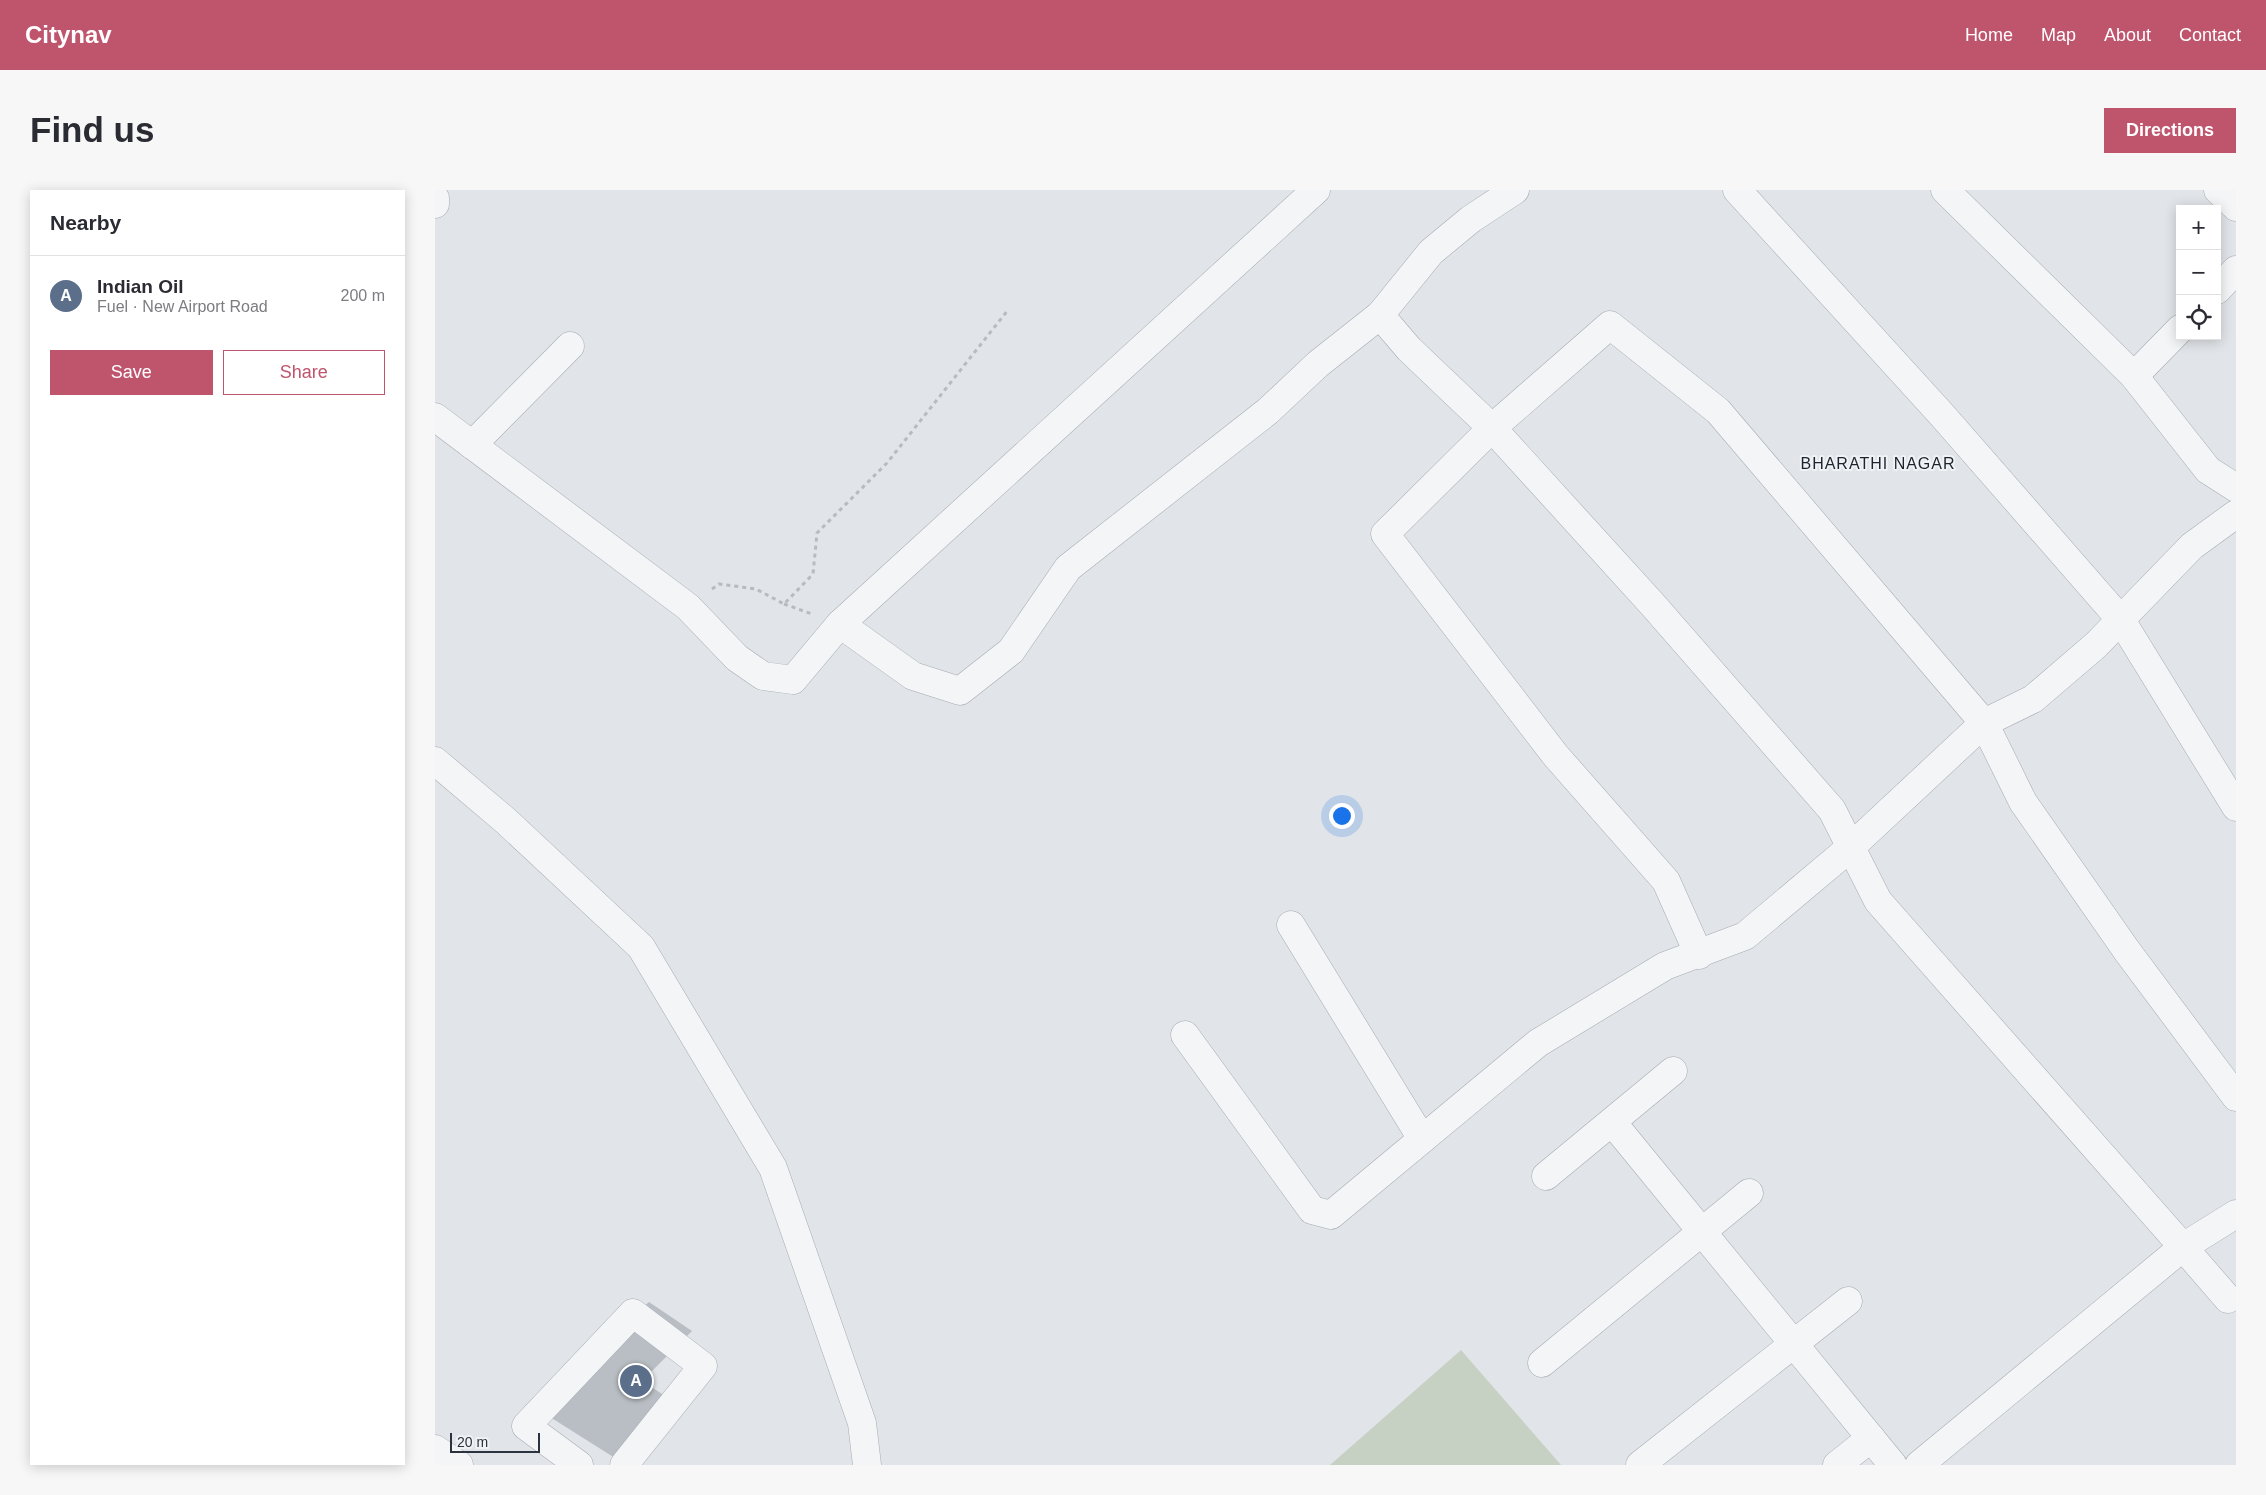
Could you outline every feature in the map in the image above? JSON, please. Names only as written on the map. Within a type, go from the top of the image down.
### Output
[{"type":"street","points":[[435,417],[688,607],[737,658],[763,676],[793,680],[840,624],[1316,190]]},
{"type":"street","points":[[840,624],[913,676],[960,691],[1011,651],[1068,568],[1246,428],[1318,364],[1380,316],[1431,252],[1471,219],[1515,190]]},
{"type":"street","points":[[1737,190],[1942,415],[2121,620],[2236,808]]},
{"type":"street","points":[[1945,190],[2134,376],[2208,470],[2236,488]]},
{"type":"street","points":[[435,198],[435,204]]},
{"type":"street","points":[[2221,286],[2236,270]]},
{"type":"street","points":[[1380,316],[1409,349],[1492,428],[1653,605],[1832,810],[1878,901],[2228,1299]]},
{"type":"street","points":[[1699,955],[1666,880],[1556,756],[1385,534],[1492,428],[1610,325],[1718,411],[1984,723],[2023,802],[2127,951],[2236,1097]]},
{"type":"street","points":[[2134,376],[2176,333]]},
{"type":"street","points":[[472,445],[569,346]]},
{"type":"street","points":[[1185,1035],[1312,1210],[1331,1215],[1538,1043],[1665,966],[1699,955],[1745,936],[1851,848],[1984,723],[2033,699],[2096,645],[2192,546],[2236,514]]},
{"type":"street","points":[[435,761],[506,821],[641,946],[773,1168],[862,1423],[867,1465]]},
{"type":"street","points":[[1291,926],[1422,1139]]},
{"type":"street","points":[[1546,1176],[1673,1071]]},
{"type":"street","points":[[1612,1122],[1893,1465]]},
{"type":"street","points":[[1542,1363],[1749,1193]]},
{"type":"street","points":[[1919,1465],[2183,1247],[2236,1214]]},
{"type":"street","points":[[1640,1465],[1848,1301]]},
{"type":"street","points":[[579,1465],[544,1456],[526,1426],[633,1313],[703,1366],[624,1465]]},
{"type":"street","points":[[1837,1465],[1871,1438]]},
{"type":"street","points":[[435,1449],[459,1465]]},
{"type":"path","points":[[688,607],[719,584],[756,589],[784,604],[813,574],[817,533],[887,463],[1008,310]]},
{"type":"green space","points":[[1461,1350],[1561,1465],[1330,1465]]},
{"type":"building","points":[[649,1302],[692,1331],[642,1381],[676,1403],[615,1458],[531,1405]]},
{"type":"place","name":"Indian Oil","points":[[636,1381]]},
{"type":"district","name":"BHARATHI NAGAR","points":[[1878,463]]}]
